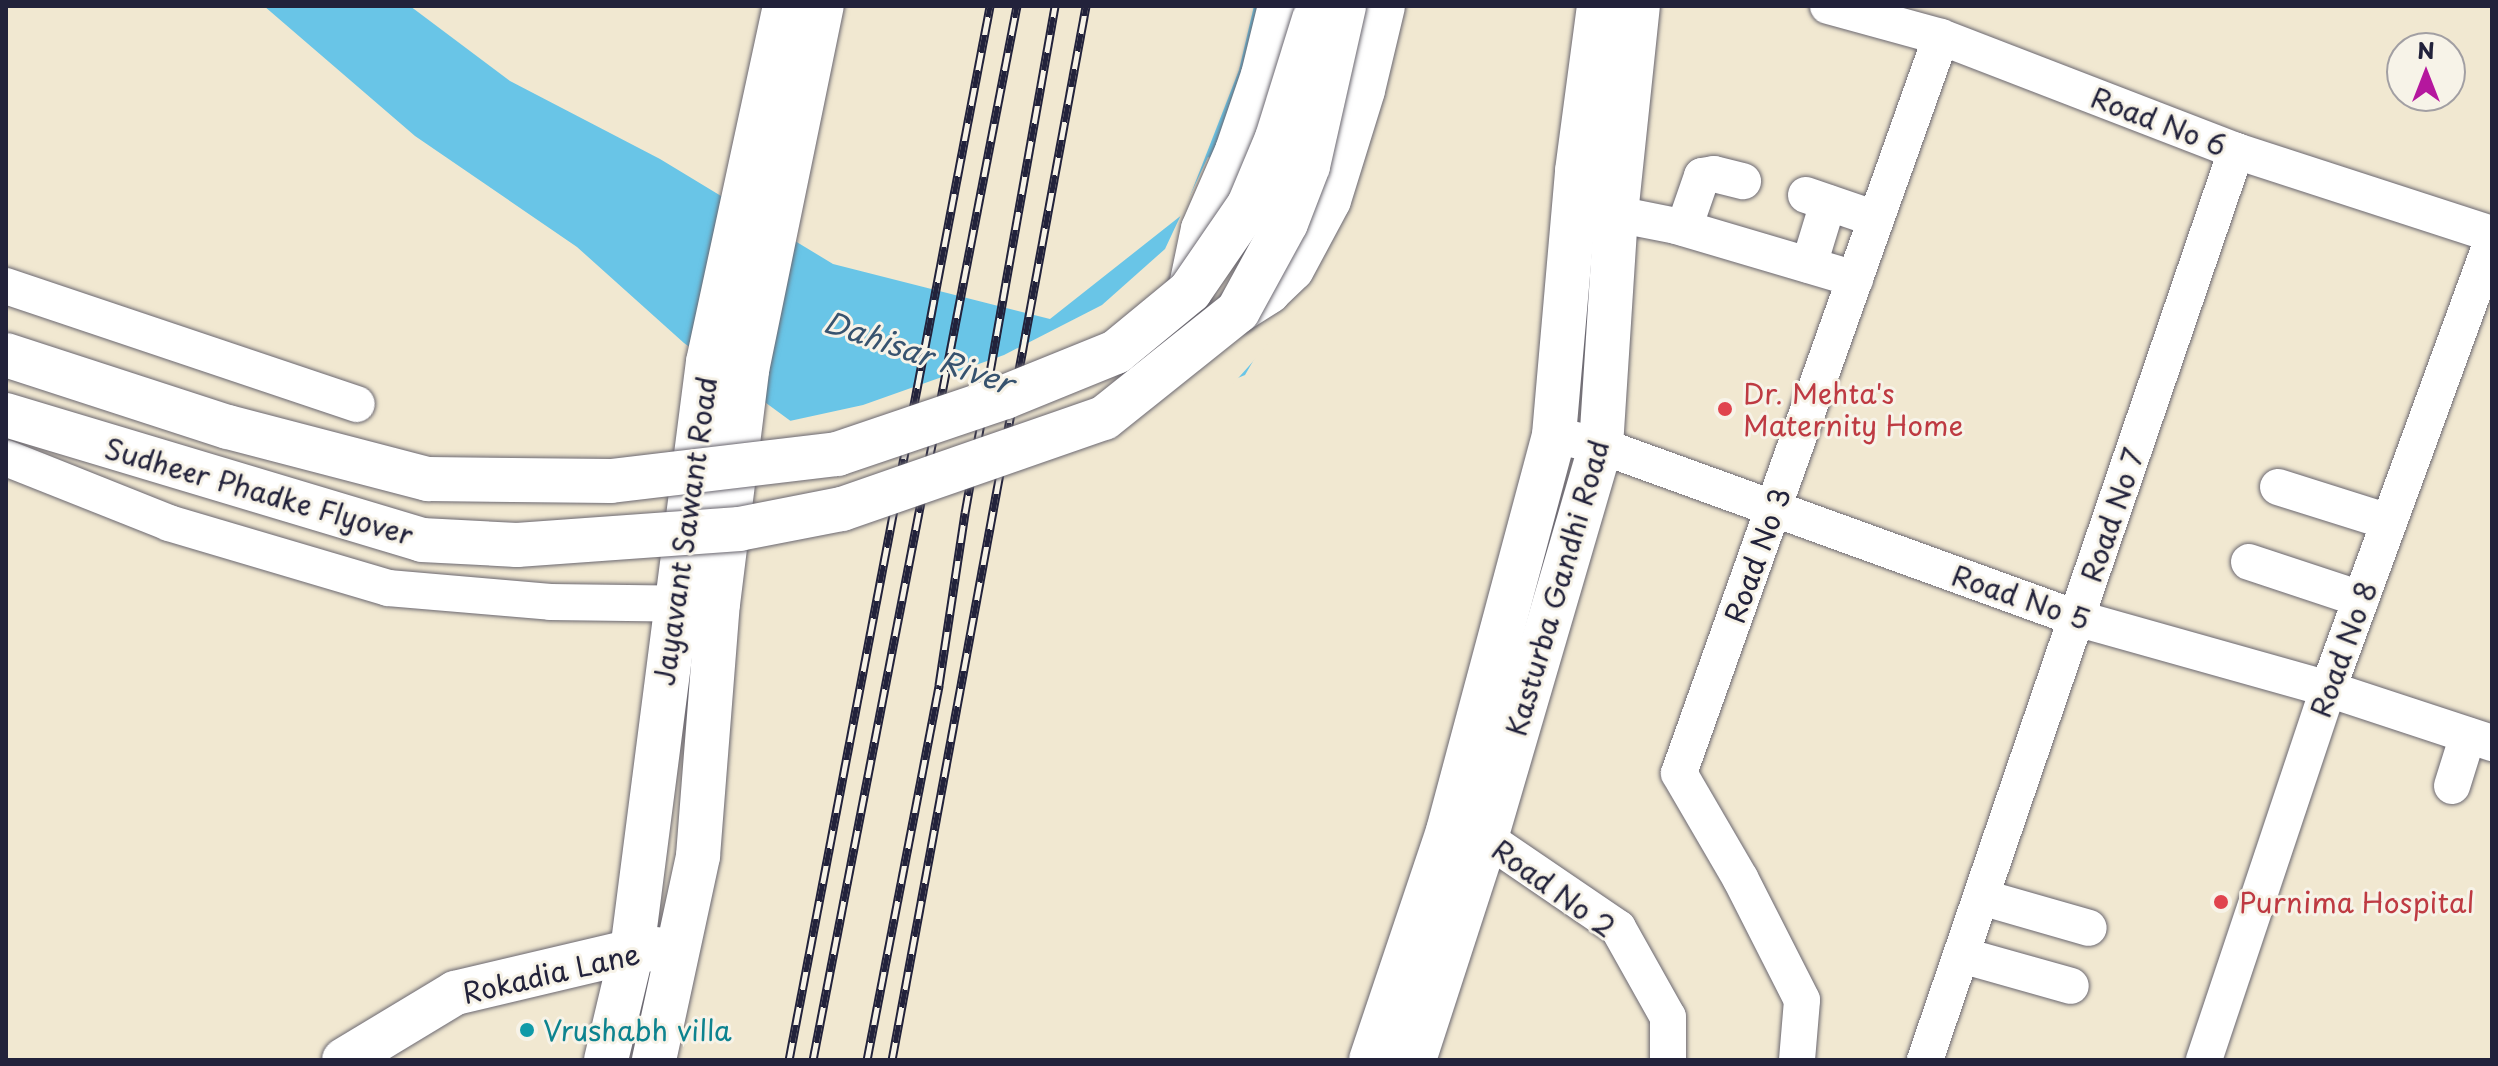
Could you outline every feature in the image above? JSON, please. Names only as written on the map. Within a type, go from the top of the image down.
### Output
[{"type":"main road","name":"Jayavant Sawant Road","points":[[606,1060],[632,951],[674,604],[728,366],[769,159],[785,6]]},
{"type":"main road","name":"Jayavant Sawant Road","points":[[769,159],[822,6]]},
{"type":"main road","points":[[1190,291],[1203,229],[1237,151],[1263,75],[1280,6]]},
{"type":"main road","name":"Sudheer Phadke Flyover","points":[[6,355],[228,427],[428,479],[611,481],[837,454],[1005,397],[1116,352],[1190,291],[1249,205],[1277,138],[1317,6]]},
{"type":"main road","name":"Sudheer Phadke Flyover","points":[[6,415],[422,540],[517,545],[739,529],[842,509],[1104,418],[1238,311],[1286,223],[1308,166],[1344,6]]},
{"type":"main road","points":[[1238,311],[1268,292],[1292,269],[1329,200],[1363,90],[1383,6]]},
{"type":"main road","name":"Kasturba Gandhi Road","points":[[1414,1060],[1467,835],[1554,435],[1577,171],[1599,6]]},
{"type":"main road","name":"Kasturba Gandhi Road","points":[[1371,1060],[1467,835],[1601,446],[1618,197],[1638,6]]},
{"type":"main road","points":[[1577,171],[1618,197]]},
{"type":"main road","name":"Jayavant Sawant Road","points":[[654,1060],[698,856],[718,604],[728,366]]},
{"type":"main road","name":"Rokadia Lane","points":[[344,1060],[455,993],[632,951],[678,947]]},
{"type":"street","name":"Road No 6","points":[[1828,6],[1941,37],[2236,151],[2492,234]]},
{"type":"street","name":"Road No 3","points":[[1797,1060],[1802,1000],[1740,878],[1679,773],[1941,37]]},
{"type":"street","name":"Road No 7","points":[[1925,1060],[1968,956],[2076,618],[2236,151]]},
{"type":"street","points":[[1684,228],[1702,176],[1714,174],[1743,181]]},
{"type":"street","points":[[1618,197],[1684,228],[1855,279]]},
{"type":"street","points":[[1809,265],[1817,199],[1876,219]]},
{"type":"street","name":"Road No 8","points":[[2204,1060],[2328,689],[2349,595],[2377,518],[2492,241]]},
{"type":"street","points":[[6,286],[357,404]]},
{"type":"street","name":"Road No 5","points":[[1554,435],[1601,446],[2076,618],[2328,689],[2483,750]]},
{"type":"street","points":[[6,458],[169,523],[388,588],[550,602],[718,604]]},
{"type":"street","points":[[2278,487],[2377,518]]},
{"type":"street","points":[[2249,562],[2349,595]]},
{"type":"street","points":[[2452,786],[2483,750]]},
{"type":"street","name":"Road No 2","points":[[1467,835],[1618,928],[1668,1017],[1668,1060]]},
{"type":"street","points":[[1987,899],[2089,928]]},
{"type":"street","points":[[1968,956],[2071,986]]},
{"type":"water","name":"Dahisar River","points":[[264,6],[410,6],[510,81],[660,159],[833,264],[1050,319],[1183,214],[1239,70],[1254,6],[1402,6],[1345,203],[1245,375],[1033,463],[811,436],[684,343],[577,247],[415,136]]},
{"type":"pier","points":[[1208,157],[1342,215],[1265,348],[1232,385],[1034,467],[810,440],[785,422],[863,405],[1004,355],[1102,305],[1165,249]]},
{"type":"railway","points":[[789,1060],[990,6]]},
{"type":"railway","points":[[813,1060],[1017,6]]},
{"type":"railway","points":[[867,1060],[939,685],[965,513],[1055,6]]},
{"type":"railway","points":[[892,1060],[1086,6]]},
{"type":"place","name":"Dr. Mehta's Maternity Home","points":[[1725,409]]},
{"type":"place","name":"Purnima Hospital","points":[[2221,902]]},
{"type":"place","name":"Vrushabh villa","points":[[527,1030]]}]
